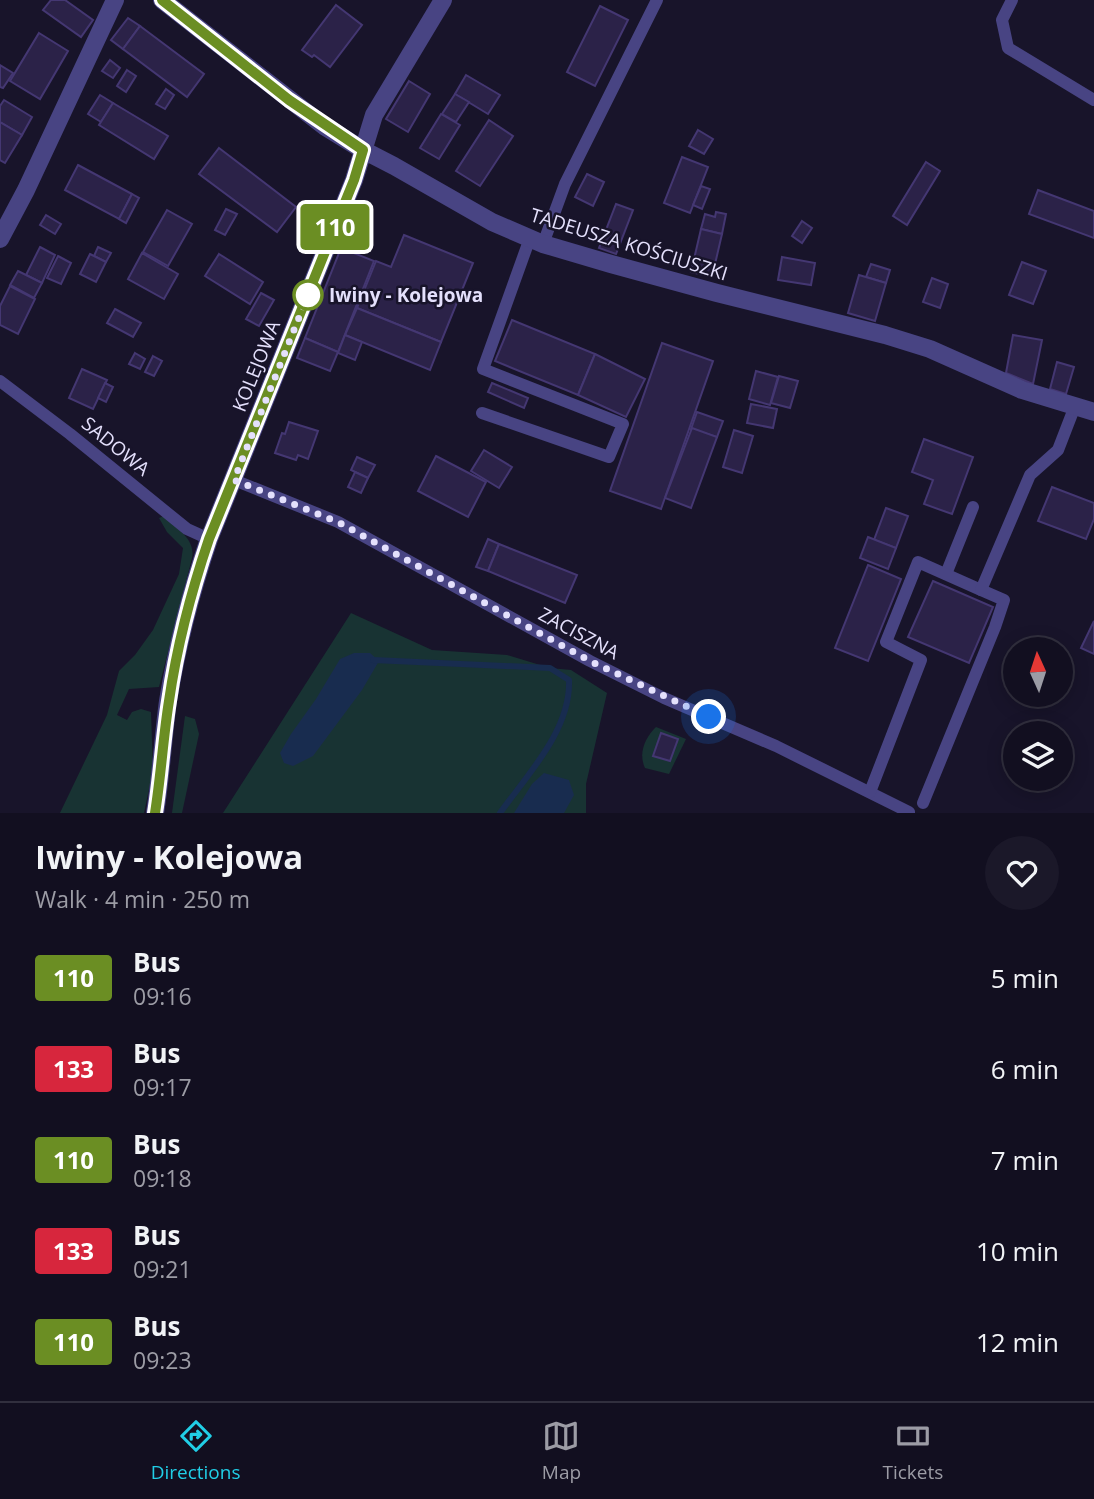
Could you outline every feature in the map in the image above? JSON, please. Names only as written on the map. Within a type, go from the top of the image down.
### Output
[{"type":"street","points":[[0,239],[26,190],[115,0]]},
{"type":"street","name":"TADEUSZA KOŚCIUSZKI","points":[[162,0],[289,100],[363,150],[492,222],[536,241],[939,352],[1022,390],[1094,412]]},
{"type":"street","name":"KOLEJOWA","points":[[155,813],[169,701],[181,633],[192,588],[209,539],[354,180],[374,115],[443,0]]},
{"type":"lane","points":[[482,413],[609,457],[623,424],[483,369],[536,241],[657,0]]},
{"type":"lane","points":[[1012,0],[1002,20],[1008,48],[1094,100]]},
{"type":"lane","name":"SADOWA","points":[[0,381],[187,529],[209,539]]},
{"type":"lane","points":[[981,590],[1030,475],[1058,450],[1075,406]]},
{"type":"lane","name":"ZACISZNA","points":[[234,480],[338,522],[590,661],[664,698],[776,746],[909,812]]},
{"type":"lane","points":[[946,574],[972,507]]},
{"type":"lane","points":[[870,792],[921,660],[886,642],[918,562],[1004,600],[923,803]]},
{"type":"green space","points":[[164,516],[188,540],[192,558],[159,687],[129,689],[117,715],[127,720],[132,712],[141,709],[151,712],[153,770],[144,813],[60,813],[107,715],[119,671],[135,655],[153,630],[179,574],[183,548],[167,532],[159,518]]},
{"type":"green space","points":[[351,613],[432,650],[507,655],[550,668],[571,670],[607,693],[586,784],[586,813],[223,813]]},
{"type":"green space","points":[[185,716],[195,719],[199,734],[182,813],[172,813]]},
{"type":"green space","points":[[656,727],[686,739],[669,774],[645,768],[643,762],[644,746]]},
{"type":"water","points":[[354,653],[370,653],[379,661],[362,690],[313,756],[293,766],[284,763],[280,753],[291,734],[340,659]]},
{"type":"water","points":[[544,773],[569,780],[574,795],[564,813],[514,813],[532,784]]},
{"type":"building","points":[[51,0],[65,0],[93,20],[81,37],[43,10]]},
{"type":"building","points":[[336,5],[362,25],[330,67],[302,50]]},
{"type":"building","points":[[600,6],[628,20],[595,86],[567,72]]},
{"type":"building","points":[[128,18],[140,26],[123,49],[111,40]]},
{"type":"building","points":[[140,26],[204,74],[187,97],[123,49]]},
{"type":"building","points":[[39,33],[68,51],[40,99],[10,81]]},
{"type":"building","points":[[110,60],[120,68],[113,78],[102,71]]},
{"type":"building","points":[[0,65],[13,73],[3,88],[0,87]]},
{"type":"building","points":[[127,70],[136,76],[126,92],[117,86]]},
{"type":"building","points":[[466,75],[500,95],[488,114],[455,94]]},
{"type":"building","points":[[409,81],[430,94],[408,132],[386,119]]},
{"type":"building","points":[[166,89],[174,95],[165,109],[156,104]]},
{"type":"building","points":[[455,94],[469,102],[456,122],[442,114]]},
{"type":"building","points":[[100,95],[113,103],[101,122],[88,114]]},
{"type":"building","points":[[4,100],[32,117],[22,135],[0,122],[0,106]]},
{"type":"building","points":[[113,103],[168,136],[154,159],[99,125]]},
{"type":"building","points":[[441,114],[460,125],[439,159],[420,148]]},
{"type":"building","points":[[489,120],[513,136],[480,186],[456,171]]},
{"type":"building","points":[[0,122],[22,135],[5,163],[0,160]]},
{"type":"building","points":[[698,130],[713,139],[704,154],[689,146]]},
{"type":"building","points":[[219,148],[296,207],[277,232],[199,174]]},
{"type":"building","points":[[682,157],[708,167],[690,213],[664,203]]},
{"type":"building","points":[[926,162],[940,171],[907,225],[893,216]]},
{"type":"building","points":[[78,165],[132,194],[119,219],[65,190]]},
{"type":"building","points":[[587,174],[604,182],[593,206],[575,197]]},
{"type":"building","points":[[701,186],[710,189],[702,209],[693,205]]},
{"type":"building","points":[[1038,190],[1094,211],[1094,238],[1029,214]]},
{"type":"building","points":[[132,194],[139,198],[126,223],[119,219]]},
{"type":"building","points":[[616,204],[633,210],[616,254],[599,248]]},
{"type":"building","points":[[226,209],[237,214],[225,235],[215,230]]},
{"type":"building","points":[[167,210],[192,224],[168,266],[143,252]]},
{"type":"building","points":[[716,212],[726,214],[722,234],[701,229],[705,214],[715,217]]},
{"type":"building","points":[[46,215],[61,224],[55,234],[40,225]]},
{"type":"building","points":[[802,221],[812,228],[802,243],[792,236]]},
{"type":"building","points":[[701,229],[722,234],[712,277],[691,272]]},
{"type":"building","points":[[404,235],[473,263],[441,342],[357,308],[376,261],[391,267]]},
{"type":"building","points":[[40,247],[55,255],[42,283],[26,275]]},
{"type":"building","points":[[98,247],[111,253],[106,262],[94,256]]},
{"type":"building","points":[[341,248],[374,261],[338,352],[305,338]]},
{"type":"building","points":[[142,253],[178,274],[164,299],[128,279]]},
{"type":"building","points":[[90,254],[106,262],[96,282],[80,274]]},
{"type":"building","points":[[219,254],[263,282],[250,304],[205,276]]},
{"type":"building","points":[[58,256],[71,263],[61,284],[47,278]]},
{"type":"building","points":[[782,257],[815,263],[811,285],[778,280]]},
{"type":"building","points":[[1022,262],[1046,271],[1033,304],[1009,295]]},
{"type":"building","points":[[871,264],[890,270],[886,283],[866,277]]},
{"type":"building","points":[[18,271],[42,283],[34,298],[10,285]]},
{"type":"building","points":[[859,275],[886,283],[875,321],[848,313]]},
{"type":"building","points":[[932,278],[948,284],[940,308],[923,302]]},
{"type":"building","points":[[10,286],[35,299],[18,334],[0,325],[0,306]]},
{"type":"building","points":[[261,293],[274,300],[259,326],[246,319]]},
{"type":"building","points":[[357,308],[441,342],[430,370],[345,335]]},
{"type":"building","points":[[115,309],[141,323],[133,337],[107,323]]},
{"type":"building","points":[[512,320],[595,354],[578,395],[495,361]]},
{"type":"building","points":[[345,335],[362,342],[355,360],[338,353]]},
{"type":"building","points":[[1013,335],[1042,340],[1033,384],[1006,373]]},
{"type":"building","points":[[305,338],[338,352],[330,371],[297,358]]},
{"type":"building","points":[[662,343],[713,361],[661,509],[610,491]]},
{"type":"building","points":[[135,353],[145,359],[140,369],[129,364]]},
{"type":"building","points":[[595,354],[645,379],[626,417],[578,395]]},
{"type":"building","points":[[153,356],[162,361],[154,376],[145,372]]},
{"type":"building","points":[[1057,362],[1074,367],[1066,394],[1050,389]]},
{"type":"building","points":[[82,369],[107,380],[93,409],[69,398]]},
{"type":"building","points":[[756,371],[778,377],[770,405],[749,399]]},
{"type":"building","points":[[779,376],[798,381],[790,408],[771,403]]},
{"type":"building","points":[[105,383],[113,387],[106,402],[98,398]]},
{"type":"building","points":[[492,383],[528,398],[524,408],[488,392]]},
{"type":"building","points":[[751,404],[777,409],[773,428],[747,423]]},
{"type":"building","points":[[697,412],[723,421],[717,437],[691,429]]},
{"type":"building","points":[[289,422],[318,431],[308,459],[298,455],[296,460],[275,453]]},
{"type":"building","points":[[692,428],[717,437],[691,508],[665,498]]},
{"type":"building","points":[[734,430],[753,436],[742,473],[723,467]]},
{"type":"building","points":[[924,439],[973,457],[952,514],[924,504],[933,480],[912,472]]},
{"type":"building","points":[[484,450],[512,467],[499,488],[471,471]]},
{"type":"building","points":[[436,456],[486,482],[468,517],[418,491]]},
{"type":"building","points":[[357,457],[375,465],[368,478],[351,470]]},
{"type":"building","points":[[355,472],[368,478],[361,493],[348,487]]},
{"type":"building","points":[[1052,487],[1094,503],[1094,519],[1086,539],[1038,521]]},
{"type":"building","points":[[886,508],[908,516],[896,548],[874,540]]},
{"type":"building","points":[[868,537],[896,548],[888,569],[860,558]]},
{"type":"building","points":[[488,539],[499,544],[488,571],[476,567]]},
{"type":"building","points":[[499,544],[577,575],[565,603],[488,571]]},
{"type":"building","points":[[868,565],[901,579],[868,661],[835,648]]},
{"type":"building","points":[[933,581],[993,607],[969,663],[908,637]]},
{"type":"building","points":[[1094,621],[1094,654],[1081,648]]},
{"type":"building","points":[[661,733],[678,739],[670,761],[653,756]]},
{"type":"waterway","points":[[373,660],[550,668],[569,680],[568,699],[555,734],[500,813]]},
{"type":"bus line","name":"110","points":[[155,813],[169,701],[192,588],[209,539],[354,180],[363,150],[289,100],[162,0]]},
{"type":"place","name":"Iwiny - Kolejowa","points":[[308,295]]},
{"type":"route","points":[[308,295],[234,480],[338,522],[590,661],[709,717]]}]
